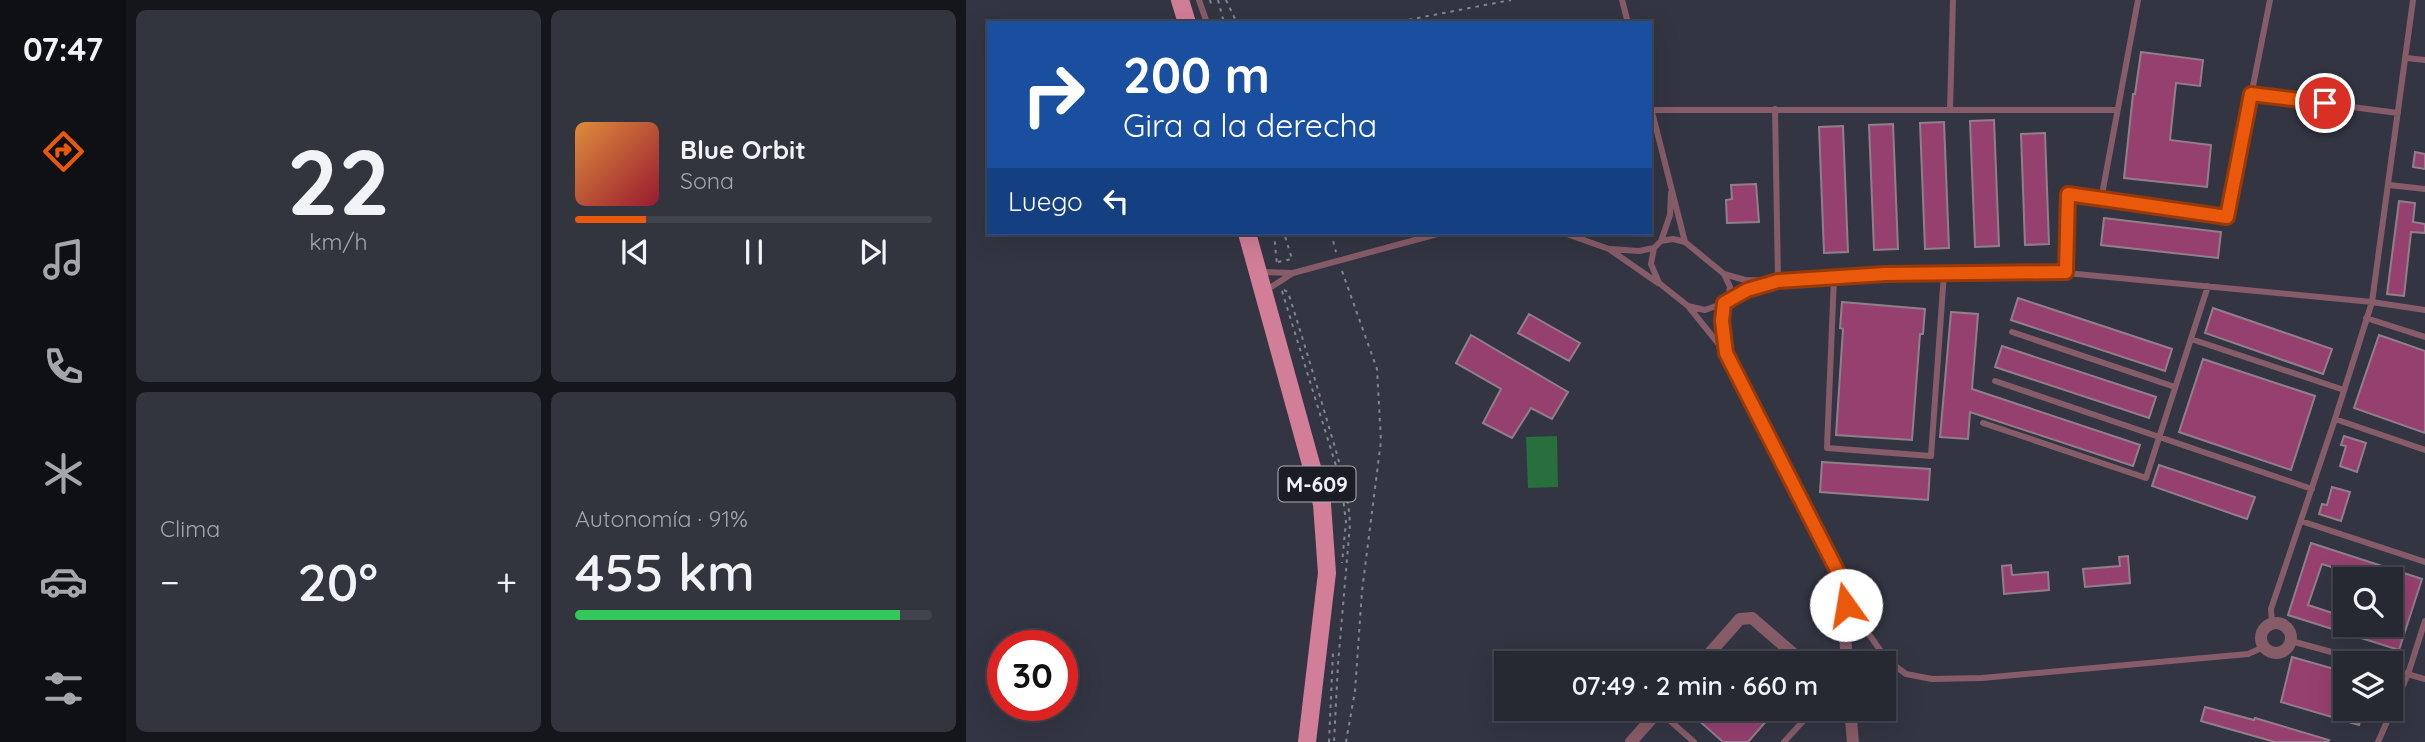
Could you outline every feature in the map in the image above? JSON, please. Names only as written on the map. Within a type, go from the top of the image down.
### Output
[{"type":"main road","points":[[1180,0],[1186,21]]},
{"type":"main road","name":"M-609","points":[[1248,235],[1322,504],[1326,538],[1327,573],[1307,742]]},
{"type":"street","points":[[1846,651],[1844,620],[1847,590]]},
{"type":"street","points":[[1712,651],[1740,619],[1752,618],[1790,651]]},
{"type":"street","points":[[2278,623],[2289,629],[2291,641],[2289,646],[2280,652],[2269,650],[2262,642],[2263,630],[2278,623]]},
{"type":"street","points":[[1631,742],[1649,721]]},
{"type":"street","points":[[1851,721],[1853,742]]},
{"type":"lane","points":[[1199,0],[1205,21]]},
{"type":"lane","points":[[1622,0],[1627,21]]},
{"type":"lane","points":[[1950,110],[1953,0]]},
{"type":"lane","points":[[2101,200],[2138,0]]},
{"type":"lane","points":[[2066,272],[2068,194],[2227,217],[2270,0]]},
{"type":"lane","points":[[2272,624],[2271,609],[2372,302],[2413,0]]},
{"type":"lane","points":[[2406,58],[2425,60]]},
{"type":"lane","points":[[2251,94],[2398,113]]},
{"type":"lane","points":[[1652,107],[2116,110]]},
{"type":"lane","points":[[1775,109],[1778,281]]},
{"type":"lane","points":[[1652,111],[1685,242]]},
{"type":"lane","points":[[1609,249],[1639,251],[1654,248],[1661,241],[1670,215],[1671,184]]},
{"type":"lane","points":[[2389,185],[2425,189]]},
{"type":"lane","points":[[1264,292],[1293,273],[1433,235]]},
{"type":"lane","points":[[1570,235],[1609,249],[1659,284],[1688,306],[1726,353],[1864,627],[1887,660],[1906,674],[1932,679],[1982,678],[2248,654],[2264,647]]},
{"type":"lane","points":[[1661,241],[1673,239],[1685,242],[1724,274],[1745,280],[2066,272],[2372,302],[2425,310]]},
{"type":"lane","points":[[1654,248],[1651,264],[1659,284]]},
{"type":"lane","points":[[1259,272],[1293,273]]},
{"type":"lane","points":[[1835,277],[1827,448],[1931,456],[1944,273]]},
{"type":"lane","points":[[1724,274],[1730,287],[1722,321],[1726,353]]},
{"type":"lane","points":[[1688,306],[1705,310],[1747,290],[1778,281]]},
{"type":"lane","points":[[1983,423],[2146,478],[2208,286]]},
{"type":"lane","points":[[2366,318],[2425,337]]},
{"type":"lane","points":[[2012,332],[2175,387]]},
{"type":"lane","points":[[2190,339],[2344,390]]},
{"type":"lane","points":[[1995,381],[2312,489]]},
{"type":"lane","points":[[2335,419],[2425,450]]},
{"type":"lane","points":[[2301,521],[2425,562]]},
{"type":"lane","points":[[2378,742],[2408,674],[2425,621]]},
{"type":"lane","points":[[2291,641],[2333,652]]},
{"type":"lane","points":[[2403,672],[2425,679]]},
{"type":"lane","points":[[1671,721],[1694,742]]},
{"type":"lane","points":[[1784,742],[1803,721]]},
{"type":"path","points":[[1218,0],[1223,21]]},
{"type":"path","points":[[1226,0],[1236,21]]},
{"type":"path","points":[[1402,21],[1511,0]]},
{"type":"path","points":[[1274,235],[1276,262],[1292,259],[1285,235]]},
{"type":"path","points":[[1332,235],[1377,369],[1381,441],[1362,591],[1355,691],[1346,742]]},
{"type":"green space","points":[[1557,436],[1558,487],[1528,488],[1526,437]]},
{"type":"building","points":[[2141,52],[2203,60],[2200,86],[2176,83],[2170,140],[2211,145],[2207,187],[2124,178],[2133,94]]},
{"type":"building","points":[[1994,120],[1999,246],[1975,247],[1970,121]]},
{"type":"building","points":[[1944,122],[1949,248],[1925,249],[1920,123]]},
{"type":"building","points":[[1893,124],[1898,249],[1874,250],[1869,125]]},
{"type":"building","points":[[1843,126],[1848,252],[1824,253],[1819,127]]},
{"type":"building","points":[[2045,133],[2049,244],[2025,245],[2021,134]]},
{"type":"building","points":[[2415,152],[2425,154],[2425,169],[2413,167]]},
{"type":"building","points":[[1756,184],[1759,222],[1727,223],[1726,200],[1732,199],[1731,185]]},
{"type":"building","points":[[2399,201],[2415,203],[2413,222],[2425,224],[2425,233],[2411,232],[2404,296],[2387,294]]},
{"type":"building","points":[[2104,218],[2221,232],[2218,258],[2101,245]]},
{"type":"building","points":[[2018,298],[2172,349],[2165,371],[2011,320]]},
{"type":"building","points":[[1842,302],[1925,309],[1923,334],[1920,334],[1912,440],[1836,435],[1843,329],[1840,328]]},
{"type":"building","points":[[2213,308],[2332,349],[2323,374],[2205,333]]},
{"type":"building","points":[[1951,312],[1978,314],[1972,389],[2140,445],[2133,466],[1970,412],[1968,439],[1940,437]]},
{"type":"building","points":[[1529,314],[1580,343],[1569,361],[1518,333]]},
{"type":"building","points":[[1471,335],[1568,392],[1552,419],[1531,408],[1512,438],[1483,423],[1501,389],[1456,363]]},
{"type":"building","points":[[2379,335],[2425,351],[2425,433],[2354,408]]},
{"type":"building","points":[[2002,346],[2156,397],[2149,418],[1995,367]]},
{"type":"building","points":[[2203,359],[2315,396],[2291,470],[2179,432]]},
{"type":"building","points":[[2344,436],[2366,443],[2357,472],[2340,466],[2346,446],[2341,445]]},
{"type":"building","points":[[1822,462],[1930,469],[1928,500],[1820,492]]},
{"type":"building","points":[[2159,465],[2255,497],[2247,519],[2152,486]]},
{"type":"building","points":[[2332,487],[2350,492],[2341,521],[2319,514],[2322,504],[2327,505]]},
{"type":"building","points":[[2311,543],[2385,567],[2333,567],[2322,564],[2308,605],[2333,613],[2333,629],[2288,615]]},
{"type":"building","points":[[2128,556],[2130,583],[2085,587],[2083,569],[2120,566],[2119,557]]},
{"type":"building","points":[[2011,565],[2012,575],[2048,572],[2049,590],[2004,594],[2002,566]]},
{"type":"building","points":[[2403,573],[2422,579],[2399,650],[2358,637],[2403,637]]},
{"type":"building","points":[[2292,657],[2333,669],[2333,717],[2281,702]]},
{"type":"building","points":[[2205,707],[2254,720],[2255,718],[2329,740],[2275,742],[2201,721]]},
{"type":"building","points":[[1699,721],[1766,721],[1748,742],[1723,742]]},
{"type":"route","points":[[1846,605],[1847,590],[1726,353],[1722,321],[1724,303],[1747,290],[1778,281],[1885,274],[2066,272],[2068,194],[2227,217],[2251,94],[2325,103]]}]
